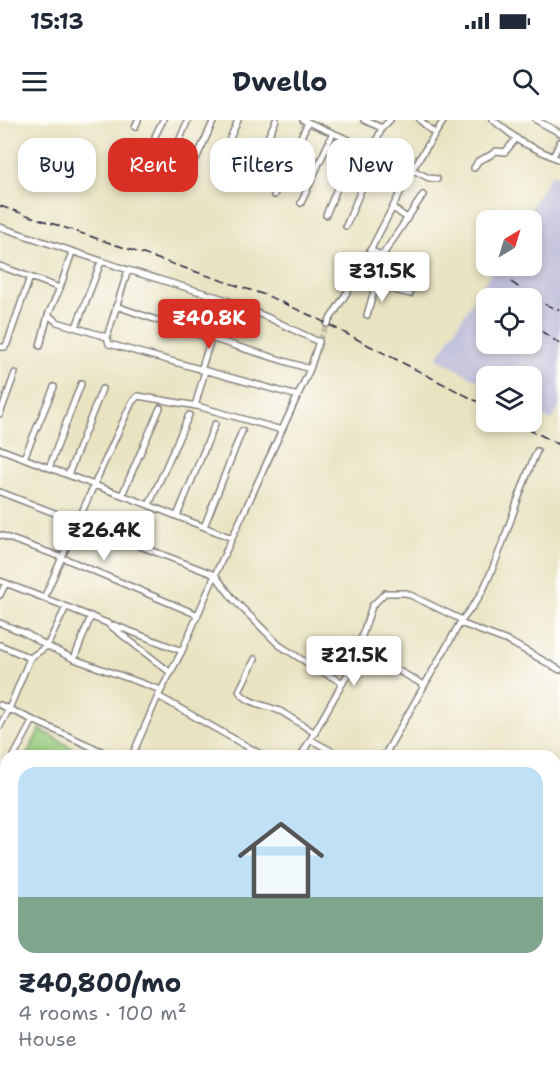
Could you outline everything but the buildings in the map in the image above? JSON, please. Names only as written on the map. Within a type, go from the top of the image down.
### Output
[{"type":"street","points":[[135,127],[138,120]]},
{"type":"street","points":[[155,136],[163,120]]},
{"type":"street","points":[[180,138],[188,120]]},
{"type":"street","points":[[198,155],[214,120]]},
{"type":"street","points":[[230,138],[238,120]]},
{"type":"street","points":[[268,138],[276,120]]},
{"type":"street","points":[[364,120],[382,128]]},
{"type":"street","points":[[375,120],[382,128]]},
{"type":"street","points":[[379,138],[382,128],[390,120]]},
{"type":"street","points":[[420,120],[435,134]]},
{"type":"street","points":[[414,167],[444,120]]},
{"type":"street","points":[[493,120],[521,142],[560,160]]},
{"type":"street","points":[[536,120],[560,134]]},
{"type":"street","points":[[274,195],[309,121],[344,138]]},
{"type":"street","points":[[301,203],[333,133]]},
{"type":"street","points":[[474,168],[478,161],[496,150],[505,152],[516,139]]},
{"type":"street","points":[[553,157],[560,142]]},
{"type":"street","points":[[414,171],[437,179]]},
{"type":"street","points":[[326,215],[336,192]]},
{"type":"street","points":[[346,226],[359,192]]},
{"type":"street","points":[[327,324],[356,278],[401,192]]},
{"type":"street","points":[[367,315],[383,256],[423,195]]},
{"type":"street","points":[[393,208],[407,218]]},
{"type":"street","points":[[0,227],[101,262],[224,298],[320,340],[298,396],[135,750]]},
{"type":"street","points":[[370,250],[417,276]]},
{"type":"street","points":[[40,346],[48,315],[72,252]]},
{"type":"street","points":[[76,327],[101,262]]},
{"type":"street","points":[[0,266],[60,288]]},
{"type":"street","points":[[128,270],[107,337],[111,345],[298,396]]},
{"type":"street","points":[[0,347],[7,344],[30,277]]},
{"type":"street","points":[[356,278],[410,294]]},
{"type":"street","points":[[195,406],[210,338],[224,298]]},
{"type":"street","points":[[116,306],[310,369]]},
{"type":"street","points":[[48,315],[57,322],[107,337]]},
{"type":"street","points":[[0,414],[15,373]]},
{"type":"street","points":[[49,468],[81,384]]},
{"type":"street","points":[[24,458],[54,387]]},
{"type":"street","points":[[68,475],[102,389]]},
{"type":"street","points":[[44,598],[76,521],[138,396],[220,411],[282,430]]},
{"type":"street","points":[[122,495],[160,408]]},
{"type":"street","points":[[149,505],[189,415]]},
{"type":"street","points":[[177,516],[215,423]]},
{"type":"street","points":[[204,527],[242,431]]},
{"type":"street","points":[[0,449],[232,538]]},
{"type":"street","points":[[387,750],[461,621],[481,593],[508,531],[526,475],[537,451]]},
{"type":"street","points":[[0,492],[214,575],[234,600],[279,645],[343,683]]},
{"type":"street","points":[[0,535],[61,557],[198,615]]},
{"type":"street","points":[[0,596],[3,582],[182,651]]},
{"type":"street","points":[[362,652],[360,642],[372,606],[385,593],[406,593],[461,621],[510,642],[560,670]]},
{"type":"street","points":[[0,726],[30,658],[47,646],[66,607]]},
{"type":"street","points":[[74,659],[91,616]]},
{"type":"street","points":[[0,623],[25,633],[74,659],[160,693],[254,750]]},
{"type":"street","points":[[107,623],[171,673]]},
{"type":"street","points":[[0,645],[30,658]]},
{"type":"street","points":[[305,750],[358,656],[365,649],[424,685]]},
{"type":"street","points":[[255,659],[239,691],[240,694],[245,699],[281,712],[315,733]]},
{"type":"street","points":[[0,705],[99,750]]},
{"type":"street","points":[[17,750],[33,720]]},
{"type":"street","points":[[311,740],[330,750]]},
{"type":"shaded area","points":[[551,175],[560,176],[560,405],[552,421],[542,416],[542,366],[476,366],[476,379],[437,358],[476,296],[476,354],[542,354],[542,288],[481,288],[489,276],[542,276],[542,210],[529,210]]},
{"type":"green space","points":[[40,729],[75,750],[29,750]]},
{"type":"tunnel","points":[[320,339],[327,324]]},
{"type":"railway","points":[[0,206],[268,296],[316,318],[476,401]]},
{"type":"railway","points":[[511,282],[541,303],[560,310]]},
{"type":"railway","points":[[542,332],[560,344]]},
{"type":"railway","points":[[535,432],[560,445]]}]
